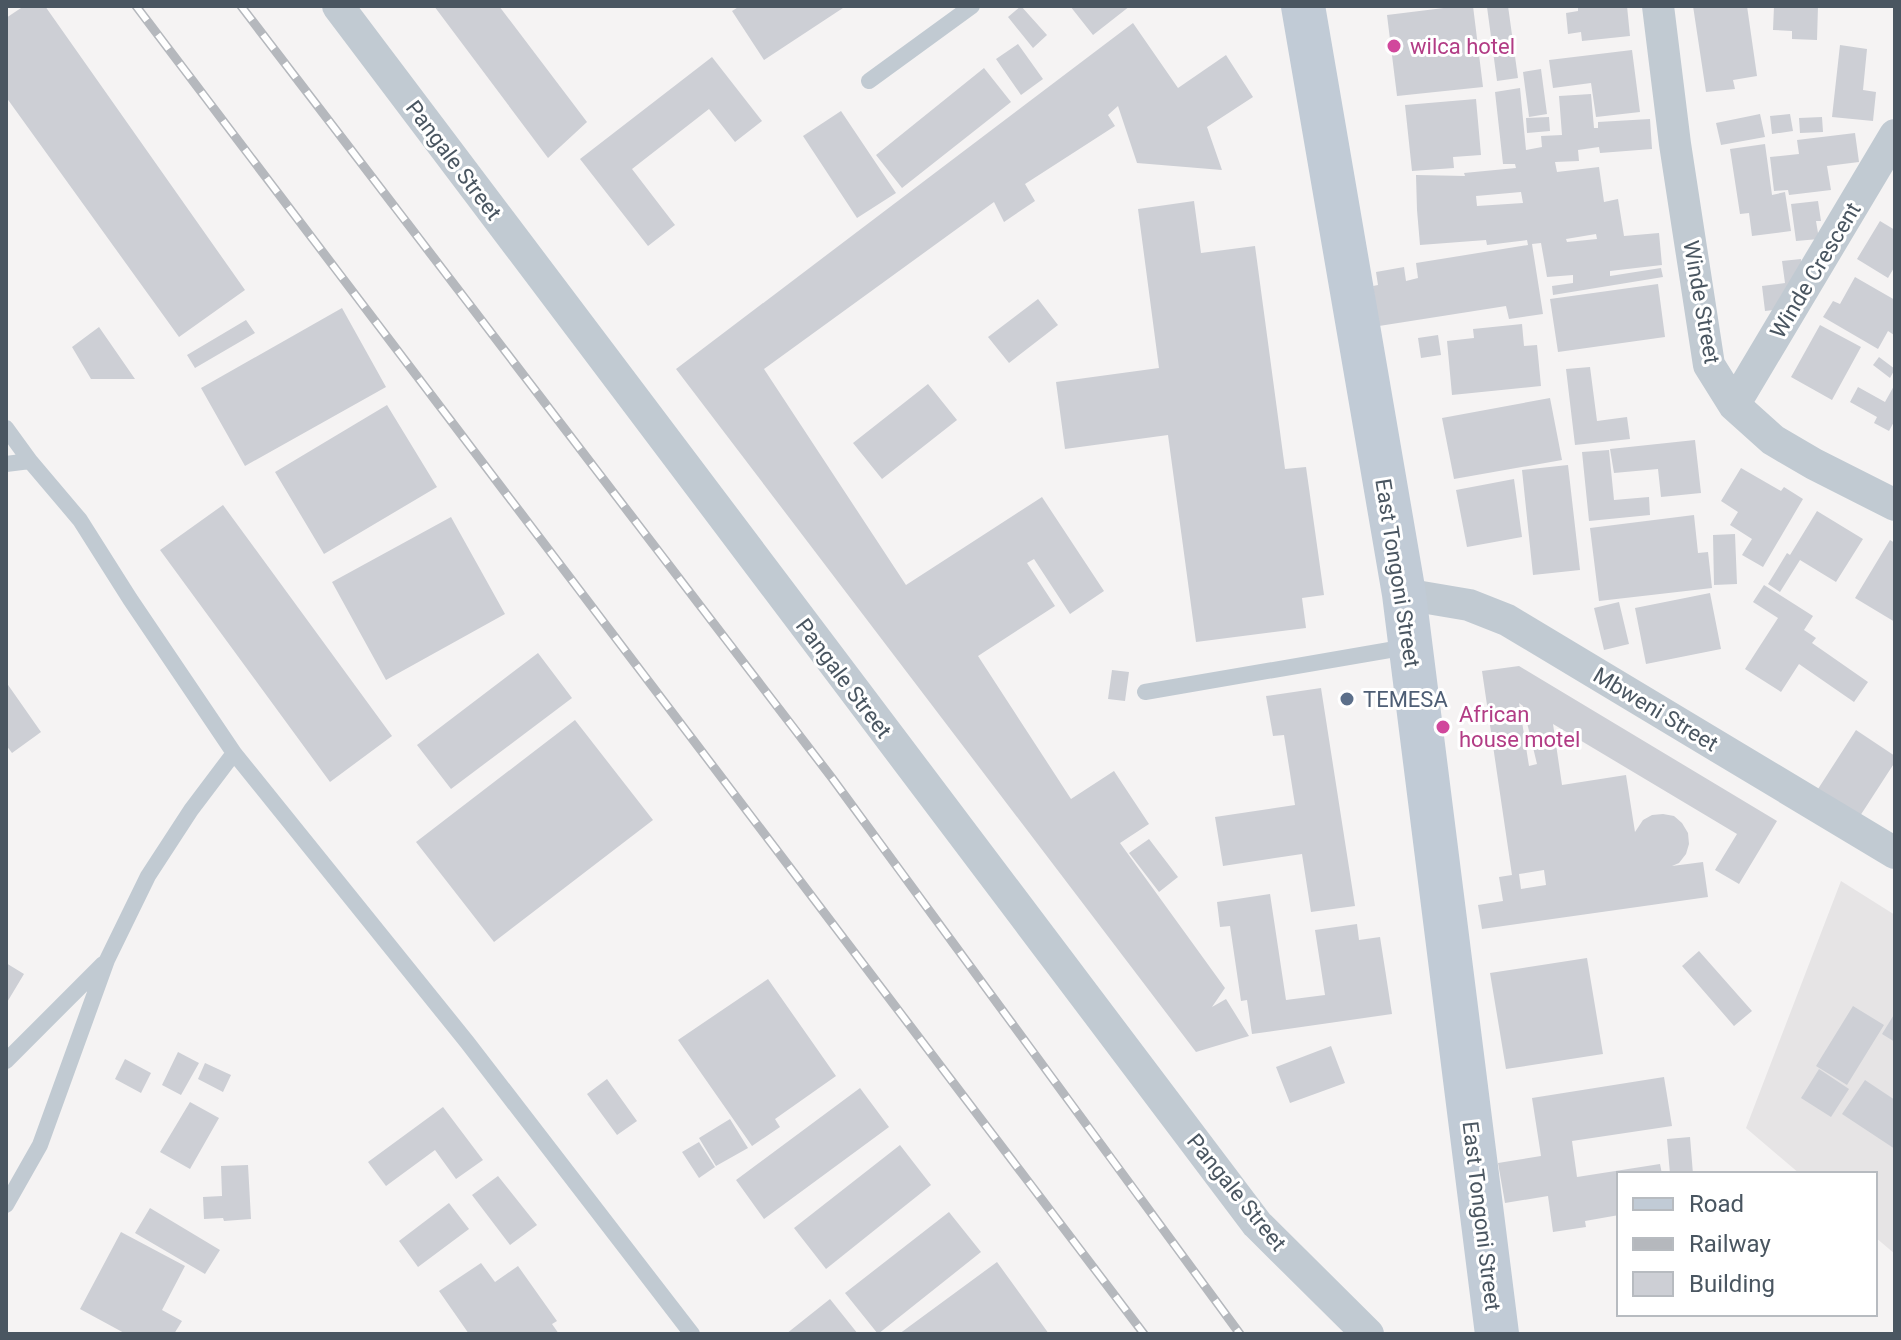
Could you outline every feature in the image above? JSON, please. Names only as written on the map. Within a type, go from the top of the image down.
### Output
[{"type":"street","name":"Pangale Street","points":[[338,6],[1257,1224],[1368,1334]]},
{"type":"street","name":"East Tongoni Street","points":[[1303,6],[1404,594],[1497,1334]]},
{"type":"street","name":"Winde Street","points":[[1658,6],[1675,144],[1709,365],[1734,405],[1773,440],[1895,505]]},
{"type":"street","name":"Winde Crescent","points":[[1734,405],[1895,135]]},
{"type":"street","name":"Mbweni Street","points":[[1404,594],[1469,605],[1507,620],[1895,853]]},
{"type":"lane","points":[[869,81],[972,6]]},
{"type":"lane","points":[[6,428],[80,520],[234,753],[467,1042],[685,1331]]},
{"type":"lane","points":[[6,464],[30,461]]},
{"type":"lane","points":[[1145,692],[1410,647]]},
{"type":"lane","points":[[6,1205],[40,1145],[107,960],[148,876],[191,810],[234,753]]},
{"type":"lane","points":[[6,1061],[107,960]]},
{"type":"shaded area","points":[[1841,881],[1895,915],[1895,1254],[1877,1239],[1877,1172],[1798,1172],[1746,1128]]},
{"type":"building","points":[[24,6],[45,6],[245,290],[179,337],[6,97],[6,18]]},
{"type":"building","points":[[434,6],[499,6],[587,122],[548,158]]},
{"type":"building","points":[[740,6],[846,6],[764,60],[732,11]]},
{"type":"building","points":[[1021,6],[1047,35],[1033,48],[1008,17]]},
{"type":"building","points":[[1070,6],[1130,6],[1093,35]]},
{"type":"building","points":[[1473,6],[1483,87],[1397,96],[1387,15]]},
{"type":"building","points":[[1508,6],[1518,78],[1497,81],[1487,7]]},
{"type":"building","points":[[1578,6],[1627,6],[1630,36],[1582,41],[1581,32],[1568,34],[1566,13],[1578,11]]},
{"type":"building","points":[[1693,6],[1747,6],[1757,76],[1733,80],[1735,89],[1706,92]]},
{"type":"building","points":[[1774,6],[1818,6],[1817,40],[1792,39],[1792,31],[1773,30]]},
{"type":"building","points":[[1133,23],[1178,88],[1226,55],[1253,97],[1207,127],[1222,170],[1137,163],[1118,106],[1108,115],[1115,126],[1025,184],[1035,201],[1004,222],[994,202],[764,369],[906,585],[1042,497],[1104,591],[1070,614],[1034,559],[1027,563],[1055,606],[978,656],[1071,799],[1114,771],[1149,824],[1120,843],[1225,988],[1212,1007],[1226,999],[1249,1036],[1196,1052],[676,369]]},
{"type":"building","points":[[1018,44],[1043,79],[1021,95],[996,59]]},
{"type":"building","points":[[1840,45],[1867,49],[1863,90],[1876,92],[1873,121],[1832,117]]},
{"type":"building","points":[[1632,50],[1640,112],[1596,117],[1591,83],[1553,88],[1549,60]]},
{"type":"building","points":[[712,57],[762,121],[735,142],[709,109],[632,169],[675,225],[648,246],[580,159]]},
{"type":"building","points":[[984,68],[1011,102],[902,188],[876,155]]},
{"type":"building","points":[[1541,69],[1547,114],[1529,117],[1523,72]]},
{"type":"building","points":[[1520,88],[1526,150],[1542,147],[1541,136],[1562,135],[1559,96],[1591,94],[1594,128],[1598,128],[1598,122],[1650,119],[1652,149],[1600,153],[1599,147],[1578,150],[1579,161],[1555,162],[1557,172],[1599,167],[1604,202],[1618,199],[1624,236],[1659,233],[1662,265],[1610,271],[1610,276],[1661,268],[1663,277],[1553,295],[1552,286],[1573,283],[1573,275],[1547,277],[1541,243],[1532,244],[1543,314],[1509,319],[1506,306],[1379,326],[1373,286],[1378,285],[1376,272],[1404,267],[1406,281],[1418,278],[1416,263],[1528,245],[1527,240],[1487,245],[1486,240],[1420,245],[1416,175],[1465,176],[1464,173],[1516,168],[1515,164],[1503,164],[1495,92]],"holes":[[[1521,192],[1523,203],[1477,206],[1476,196]],[[1596,234],[1597,239],[1567,242],[1566,239]]]},
{"type":"building","points":[[1476,99],[1481,155],[1453,157],[1454,168],[1412,171],[1405,105]]},
{"type":"building","points":[[841,111],[896,193],[857,218],[803,136]]},
{"type":"building","points":[[1760,114],[1765,137],[1721,145],[1716,123]]},
{"type":"building","points":[[1790,114],[1793,131],[1772,134],[1770,116]]},
{"type":"building","points":[[1549,117],[1550,131],[1527,133],[1526,118]]},
{"type":"building","points":[[1822,117],[1823,132],[1800,133],[1799,118]]},
{"type":"building","points":[[1855,133],[1859,162],[1827,166],[1831,190],[1789,195],[1788,190],[1774,191],[1770,157],[1799,154],[1797,140]]},
{"type":"building","points":[[1765,144],[1772,195],[1785,192],[1791,231],[1752,236],[1749,213],[1740,214],[1730,149]]},
{"type":"building","points":[[1194,201],[1201,253],[1255,246],[1285,469],[1306,467],[1324,595],[1302,598],[1306,628],[1196,642],[1168,435],[1065,449],[1056,382],[1159,368],[1138,209]]},
{"type":"building","points":[[1818,201],[1821,221],[1816,221],[1819,239],[1796,241],[1791,204]]},
{"type":"building","points":[[1880,221],[1895,230],[1895,266],[1888,278],[1857,259]]},
{"type":"building","points":[[1801,259],[1804,285],[1789,308],[1765,311],[1762,286],[1785,283],[1782,261]]},
{"type":"building","points":[[1855,277],[1895,300],[1895,333],[1888,331],[1878,349],[1823,317],[1833,301],[1840,304]]},
{"type":"building","points":[[1658,284],[1665,337],[1558,352],[1550,299]]},
{"type":"building","points":[[1038,299],[1058,325],[1009,363],[988,337]]},
{"type":"building","points":[[342,308],[386,387],[245,466],[201,388]]},
{"type":"building","points":[[246,320],[255,333],[195,368],[187,355]]},
{"type":"building","points":[[1522,324],[1524,346],[1537,345],[1541,386],[1452,395],[1447,341],[1474,338],[1473,329]]},
{"type":"building","points":[[1820,325],[1861,347],[1832,400],[1791,377]]},
{"type":"building","points":[[99,327],[135,379],[91,379],[72,347]]},
{"type":"building","points":[[1438,335],[1441,355],[1421,358],[1418,338]]},
{"type":"building","points":[[1879,357],[1895,369],[1890,378],[1873,365]]},
{"type":"building","points":[[1590,367],[1597,421],[1627,417],[1630,439],[1575,445],[1566,369]]},
{"type":"building","points":[[928,384],[957,420],[882,479],[853,443]]},
{"type":"building","points":[[1895,384],[1895,420],[1889,431],[1874,423],[1877,417],[1850,402],[1858,387],[1885,402]]},
{"type":"building","points":[[1550,398],[1562,460],[1454,479],[1442,418]]},
{"type":"building","points":[[387,405],[437,487],[324,554],[275,472]]},
{"type":"building","points":[[1695,440],[1701,493],[1661,497],[1658,469],[1614,473],[1610,449]]},
{"type":"building","points":[[1609,450],[1614,500],[1649,497],[1650,515],[1589,521],[1582,452]]},
{"type":"building","points":[[1568,465],[1580,570],[1533,575],[1522,470]]},
{"type":"building","points":[[1741,468],[1781,491],[1784,487],[1803,499],[1763,567],[1742,555],[1752,539],[1730,525],[1738,512],[1721,501]]},
{"type":"building","points":[[1514,479],[1522,537],[1467,547],[1456,490]]},
{"type":"building","points":[[223,505],[392,736],[330,782],[160,550]]},
{"type":"building","points":[[1817,511],[1863,539],[1836,582],[1800,560],[1780,592],[1768,584]]},
{"type":"building","points":[[1694,515],[1698,553],[1708,552],[1712,588],[1599,601],[1590,528]]},
{"type":"building","points":[[451,517],[505,614],[386,680],[332,582]]},
{"type":"building","points":[[1735,534],[1737,584],[1714,585],[1713,535]]},
{"type":"building","points":[[1890,540],[1895,543],[1895,622],[1855,598]]},
{"type":"building","points":[[1764,585],[1813,616],[1804,630],[1816,638],[1812,643],[1868,682],[1854,702],[1799,664],[1781,692],[1745,669],[1778,618],[1753,602]]},
{"type":"building","points":[[1710,593],[1721,649],[1646,664],[1635,608]]},
{"type":"building","points":[[1619,602],[1629,644],[1604,650],[1594,608]]},
{"type":"building","points":[[538,653],[572,698],[451,789],[417,745]]},
{"type":"building","points":[[1519,666],[1777,821],[1739,884],[1715,870],[1737,834],[1553,724],[1562,785],[1626,775],[1635,832],[1643,820],[1652,815],[1674,816],[1682,823],[1688,833],[1689,844],[1686,854],[1672,866],[1703,862],[1708,897],[1482,929],[1478,905],[1503,901],[1499,877],[1512,875],[1482,671]],"holes":[[[1519,703],[1523,706],[1537,764],[1529,766]],[[1544,870],[1546,885],[1521,889],[1519,874]]]},
{"type":"building","points":[[1112,670],[1129,672],[1125,701],[1108,699]]},
{"type":"building","points":[[6,682],[41,732],[12,753],[6,745]]},
{"type":"building","points":[[1321,688],[1355,906],[1311,912],[1302,854],[1223,866],[1215,817],[1295,805],[1284,735],[1273,736],[1266,696]]},
{"type":"building","points":[[575,720],[653,820],[494,942],[416,842]]},
{"type":"building","points":[[1856,730],[1895,756],[1895,762],[1860,816],[1818,789]]},
{"type":"building","points":[[1149,839],[1178,877],[1159,892],[1129,853]]},
{"type":"building","points":[[1270,894],[1286,1000],[1325,995],[1315,930],[1357,924],[1359,940],[1380,937],[1392,1014],[1252,1034],[1247,1000],[1241,1001],[1230,926],[1220,927],[1217,902]]},
{"type":"building","points":[[1699,951],[1752,1011],[1734,1026],[1682,966]]},
{"type":"building","points":[[1587,958],[1603,1054],[1506,1069],[1490,973]]},
{"type":"building","points":[[6,963],[24,974],[6,1004]]},
{"type":"building","points":[[768,979],[836,1076],[775,1119],[780,1127],[752,1146],[678,1040]]},
{"type":"building","points":[[1853,1006],[1884,1025],[1847,1085],[1816,1066]]},
{"type":"building","points":[[1895,1013],[1895,1042],[1882,1034]]},
{"type":"building","points":[[1331,1046],[1345,1083],[1290,1103],[1276,1067]]},
{"type":"building","points":[[178,1052],[199,1063],[181,1095],[162,1085]]},
{"type":"building","points":[[125,1059],[151,1073],[141,1093],[115,1079]]},
{"type":"building","points":[[205,1063],[231,1075],[223,1092],[198,1079]]},
{"type":"building","points":[[1819,1069],[1849,1089],[1831,1117],[1801,1098]]},
{"type":"building","points":[[1664,1077],[1672,1126],[1572,1141],[1577,1177],[1660,1164],[1662,1172],[1617,1172],[1617,1215],[1585,1221],[1586,1227],[1553,1232],[1548,1196],[1505,1203],[1498,1163],[1541,1156],[1532,1098]]},
{"type":"building","points":[[607,1079],[637,1121],[617,1135],[587,1094]]},
{"type":"building","points":[[1865,1080],[1895,1100],[1895,1149],[1842,1114]]},
{"type":"building","points":[[860,1088],[889,1127],[764,1219],[736,1180]]},
{"type":"building","points":[[190,1102],[219,1118],[190,1169],[160,1152]]},
{"type":"building","points":[[443,1107],[483,1160],[456,1179],[435,1150],[386,1186],[368,1162]]},
{"type":"building","points":[[730,1119],[748,1148],[716,1166],[699,1138]]},
{"type":"building","points":[[1690,1137],[1693,1172],[1670,1172],[1667,1139]]},
{"type":"building","points":[[699,1142],[715,1167],[699,1178],[682,1152]]},
{"type":"building","points":[[900,1145],[931,1185],[826,1269],[794,1228]]},
{"type":"building","points":[[248,1165],[251,1219],[204,1219],[203,1197],[222,1196],[221,1166]]},
{"type":"building","points":[[498,1176],[537,1225],[510,1245],[472,1195]]},
{"type":"building","points":[[449,1203],[469,1229],[418,1267],[399,1241]]},
{"type":"building","points":[[150,1208],[220,1250],[205,1274],[135,1233]]},
{"type":"building","points":[[949,1212],[981,1252],[878,1334],[845,1293]]},
{"type":"building","points":[[121,1232],[185,1266],[162,1310],[182,1321],[174,1334],[126,1334],[80,1309]]},
{"type":"building","points":[[997,1262],[1049,1334],[899,1334]]},
{"type":"building","points":[[481,1263],[495,1282],[518,1266],[557,1321],[552,1324],[559,1334],[469,1334],[439,1291]]},
{"type":"building","points":[[830,1299],[858,1334],[786,1334]]},
{"type":"railway","points":[[136,6],[1144,1334]]},
{"type":"railway","points":[[241,6],[832,778],[1240,1334]]},
{"type":"place","name":"wilca hotel","points":[[1394,46]]},
{"type":"place","name":"TEMESA","points":[[1347,699]]},
{"type":"place","name":"African house motel","points":[[1443,727]]}]
